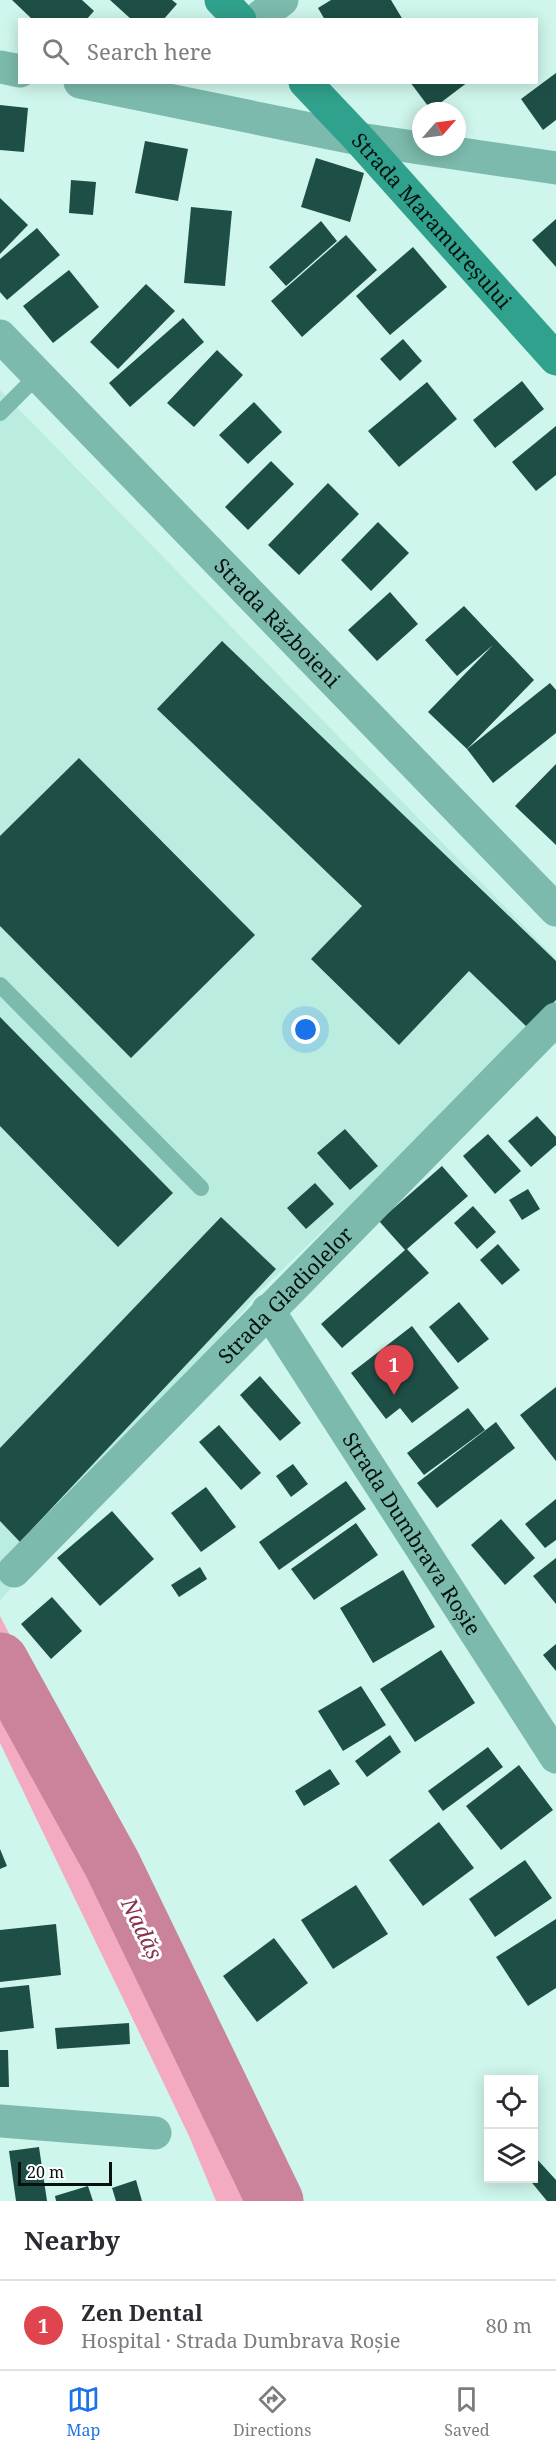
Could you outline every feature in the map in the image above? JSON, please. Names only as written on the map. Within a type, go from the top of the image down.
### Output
[{"type":"main road","points":[[221,0],[238,18]]},
{"type":"main road","name":"Strada Maramureșului","points":[[311,89],[391,174],[556,359]]},
{"type":"street","points":[[259,18],[282,0]]},
{"type":"street","points":[[0,67],[18,71]]},
{"type":"street","points":[[90,84],[359,139],[556,168]]},
{"type":"street","points":[[305,128],[315,120],[320,110],[311,89]]},
{"type":"street","points":[[305,128],[355,150],[391,174]]},
{"type":"street","name":"Strada Războieni","points":[[0,336],[556,910]]},
{"type":"street","name":"Strada Gladiolelor","points":[[14,1571],[556,1019]]},
{"type":"street","name":"Strada Dumbrava Roșie","points":[[268,1310],[556,1757]]},
{"type":"street","points":[[0,2121],[156,2133]]},
{"type":"lane","points":[[0,413],[38,375]]},
{"type":"lane","points":[[0,985],[201,1188]]},
{"type":"shaded area","points":[[0,390],[556,959],[556,1008],[260,1291],[0,1601]]},
{"type":"shaded area","points":[[0,1616],[193,1990],[296,2201],[216,2201],[189,2136],[0,1743]]},
{"type":"building","points":[[12,0],[82,0],[94,11],[88,18],[31,18]]},
{"type":"building","points":[[110,0],[172,0],[177,4],[165,18],[130,18]]},
{"type":"building","points":[[331,0],[391,0],[402,18],[324,18],[318,8]]},
{"type":"building","points":[[556,73],[556,120],[543,130],[521,99]]},
{"type":"building","points":[[412,84],[465,84],[442,102],[425,102]]},
{"type":"building","points":[[0,105],[28,108],[24,152],[0,150]]},
{"type":"building","points":[[145,141],[188,149],[178,201],[135,193]]},
{"type":"building","points":[[316,158],[364,173],[350,222],[301,207]]},
{"type":"building","points":[[71,180],[96,182],[93,215],[69,213]]},
{"type":"building","points":[[0,198],[28,225],[0,254]]},
{"type":"building","points":[[191,207],[232,211],[225,286],[184,283]]},
{"type":"building","points":[[556,219],[556,267],[532,240]]},
{"type":"building","points":[[321,221],[337,241],[286,286],[269,267]]},
{"type":"building","points":[[37,228],[60,255],[7,300],[0,292],[0,259]]},
{"type":"building","points":[[346,235],[377,270],[302,337],[271,301]]},
{"type":"building","points":[[413,247],[447,287],[390,335],[356,296]]},
{"type":"building","points":[[69,270],[99,307],[53,343],[23,306]]},
{"type":"building","points":[[146,284],[175,311],[118,369],[90,342]]},
{"type":"building","points":[[183,318],[204,342],[130,407],[109,383]]},
{"type":"building","points":[[403,339],[422,361],[400,381],[380,359]]},
{"type":"building","points":[[217,350],[243,375],[194,427],[167,403]]},
{"type":"building","points":[[522,381],[544,409],[495,448],[473,420]]},
{"type":"building","points":[[427,382],[457,419],[399,467],[368,431]]},
{"type":"building","points":[[254,402],[282,432],[248,464],[219,435]]},
{"type":"building","points":[[556,426],[556,475],[536,491],[512,462]]},
{"type":"building","points":[[271,461],[294,484],[248,530],[225,507]]},
{"type":"building","points":[[328,483],[359,514],[299,575],[268,545]]},
{"type":"building","points":[[378,522],[409,553],[371,591],[341,560]]},
{"type":"building","points":[[390,592],[418,624],[377,661],[348,630]]},
{"type":"building","points":[[464,606],[534,680],[467,749],[428,712],[493,645],[457,676],[425,640]]},
{"type":"building","points":[[222,641],[556,961],[556,1000],[528,1028],[469,971],[399,1045],[311,959],[362,906],[157,709]]},
{"type":"building","points":[[550,683],[556,690],[556,733],[493,783],[467,749]]},
{"type":"building","points":[[79,758],[255,935],[131,1058],[0,926],[0,836]]},
{"type":"building","points":[[556,764],[556,845],[515,806]]},
{"type":"building","points":[[0,1017],[173,1193],[118,1247],[0,1126]]},
{"type":"building","points":[[537,1116],[556,1137],[556,1145],[531,1167],[508,1141]]},
{"type":"building","points":[[345,1129],[378,1166],[350,1190],[317,1153]]},
{"type":"building","points":[[488,1134],[521,1171],[495,1194],[463,1156]]},
{"type":"building","points":[[442,1166],[468,1196],[407,1249],[429,1273],[342,1348],[321,1324],[405,1250],[379,1221]]},
{"type":"building","points":[[315,1183],[334,1204],[306,1229],[287,1208]]},
{"type":"building","points":[[528,1189],[540,1209],[522,1220],[509,1200]]},
{"type":"building","points":[[473,1206],[496,1232],[477,1249],[454,1223]]},
{"type":"building","points":[[221,1217],[276,1269],[20,1542],[0,1521],[0,1448]]},
{"type":"building","points":[[498,1244],[520,1270],[502,1285],[480,1260]]},
{"type":"building","points":[[459,1302],[489,1339],[458,1363],[429,1327]]},
{"type":"building","points":[[412,1326],[459,1388],[412,1423],[400,1408],[386,1419],[351,1373]]},
{"type":"building","points":[[260,1376],[301,1423],[280,1441],[240,1395]]},
{"type":"building","points":[[556,1387],[556,1461],[520,1415]]},
{"type":"building","points":[[468,1408],[485,1430],[424,1475],[407,1453]]},
{"type":"building","points":[[496,1422],[515,1448],[437,1508],[417,1483]]},
{"type":"building","points":[[219,1425],[261,1473],[241,1490],[199,1442]]},
{"type":"building","points":[[293,1464],[308,1484],[291,1497],[276,1476]]},
{"type":"building","points":[[346,1481],[366,1509],[279,1570],[259,1542]]},
{"type":"building","points":[[206,1487],[236,1527],[201,1552],[171,1513]]},
{"type":"building","points":[[556,1499],[556,1540],[545,1548],[525,1524]]},
{"type":"building","points":[[112,1511],[154,1559],[100,1606],[57,1558]]},
{"type":"building","points":[[501,1519],[535,1558],[505,1585],[471,1545]]},
{"type":"building","points":[[356,1523],[378,1555],[314,1600],[291,1569]]},
{"type":"building","points":[[556,1558],[556,1604],[533,1576]]},
{"type":"building","points":[[200,1567],[207,1579],[179,1597],[171,1585]]},
{"type":"building","points":[[403,1570],[435,1627],[373,1663],[340,1608]]},
{"type":"building","points":[[52,1597],[82,1631],[51,1659],[21,1624]]},
{"type":"building","points":[[556,1644],[556,1671],[543,1655]]},
{"type":"building","points":[[441,1650],[475,1703],[415,1742],[380,1689]]},
{"type":"building","points":[[361,1686],[386,1725],[343,1751],[318,1711]]},
{"type":"building","points":[[390,1735],[401,1752],[367,1777],[355,1761]]},
{"type":"building","points":[[488,1747],[503,1767],[443,1811],[428,1791]]},
{"type":"building","points":[[519,1765],[553,1810],[501,1850],[466,1806]]},
{"type":"building","points":[[330,1769],[340,1784],[304,1806],[295,1791]]},
{"type":"building","points":[[439,1822],[474,1868],[423,1906],[389,1860]]},
{"type":"building","points":[[0,1849],[7,1866],[0,1869]]},
{"type":"building","points":[[525,1860],[552,1898],[495,1937],[469,1899]]},
{"type":"building","points":[[356,1885],[388,1934],[333,1969],[301,1920]]},
{"type":"building","points":[[556,1919],[556,1988],[528,2006],[496,1957]]},
{"type":"building","points":[[56,1924],[61,1975],[0,1982],[0,1930]]},
{"type":"building","points":[[274,1938],[308,1983],[257,2022],[223,1976]]},
{"type":"building","points":[[29,1985],[34,2028],[0,2032],[0,1988]]},
{"type":"building","points":[[129,2023],[130,2044],[57,2049],[55,2028]]},
{"type":"building","points":[[0,2050],[8,2050],[9,2087],[0,2087]]},
{"type":"building","points":[[39,2147],[47,2201],[16,2201],[9,2151]]},
{"type":"building","points":[[538,2160],[556,2180],[556,2201],[547,2201],[532,2183],[538,2183]]},
{"type":"building","points":[[136,2180],[142,2201],[116,2201],[112,2188]]},
{"type":"building","points":[[88,2186],[93,2201],[56,2201],[55,2196]]},
{"type":"waterway","name":"Nadăș","points":[[0,1661],[112,1864],[275,2201]]},
{"type":"place","name":"Zen Dental","points":[[394,1395]]}]
